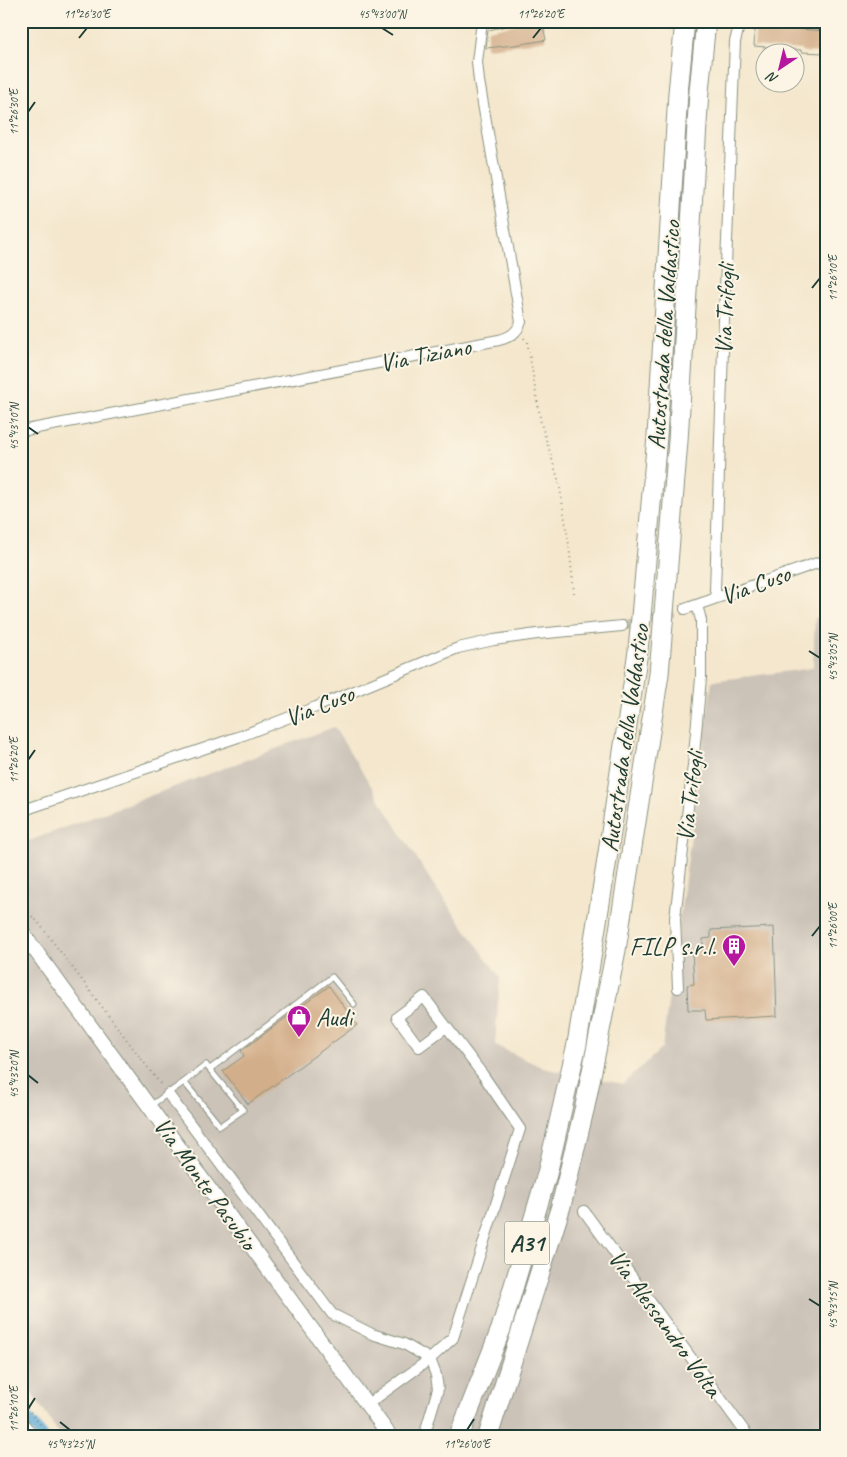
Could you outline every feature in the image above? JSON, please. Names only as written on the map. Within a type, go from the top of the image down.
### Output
[{"type":"highway","name":"Autostrada della Valdastico","points":[[459,1436],[502,1329],[547,1174],[577,1044],[606,866],[638,651],[657,436],[678,93],[685,21]]},
{"type":"highway","name":"Autostrada della Valdastico","points":[[488,1436],[561,1206],[586,1106],[624,902],[659,674],[677,450],[699,91],[706,21]]},
{"type":"main road","name":"Via Monte Pasubio","points":[[21,931],[390,1436]]},
{"type":"street","points":[[482,21],[477,62],[484,112],[519,307],[521,322],[517,331]]},
{"type":"street","name":"Via Trifogli","points":[[716,598],[725,290],[736,42],[740,21]]},
{"type":"street","name":"Via Tiziano","points":[[21,431],[499,340],[513,335],[517,331]]},
{"type":"street","name":"Via Cuso","points":[[685,610],[826,560]]},
{"type":"street","name":"Via Trifogli","points":[[678,988],[675,918],[701,678],[700,620],[697,605]]},
{"type":"street","name":"Via Cuso","points":[[21,811],[238,737],[458,648],[494,640],[538,634],[622,626]]},
{"type":"street","points":[[368,1404],[430,1359],[453,1338],[520,1129],[483,1075],[424,997],[397,1017],[419,1047],[446,1027]]},
{"type":"street","name":"Via Monte Pasubio","points":[[168,1094],[332,1314],[372,1334],[404,1344],[430,1359]]},
{"type":"street","name":"Via Alessandro Volta","points":[[584,1211],[748,1436]]},
{"type":"street","points":[[424,1436],[438,1389],[436,1375],[430,1359]]},
{"type":"street","points":[[21,1423],[33,1436]]},
{"type":"lane","points":[[210,1069],[332,977],[354,1004]]},
{"type":"lane","points":[[150,1106],[206,1065],[243,1110],[220,1126],[184,1082]]},
{"type":"path","points":[[517,331],[522,334],[526,342],[541,423],[559,482],[574,593]]},
{"type":"path","points":[[21,906],[38,922],[168,1094]]},
{"type":"path","points":[[21,1400],[49,1436]]},
{"type":"shaded area","points":[[815,618],[826,618],[826,1436],[61,1436],[21,1378],[21,844],[334,727],[433,884],[500,977],[495,1045],[543,1068],[623,1084],[662,1048],[712,681],[813,667]]},
{"type":"building","points":[[520,21],[542,21],[546,40],[486,48],[488,30],[521,23]]},
{"type":"building","points":[[779,21],[799,21],[799,29],[826,31],[824,53],[804,52],[804,42],[754,42],[755,29],[758,29],[758,25],[778,25]]},
{"type":"building","name":"FILP s.r.l.","points":[[774,927],[777,1016],[706,1020],[705,1010],[688,1010],[687,985],[694,984],[692,951],[703,950],[703,939],[711,938],[711,930]]},
{"type":"building","name":"Audi","points":[[329,986],[357,1025],[248,1104],[223,1071],[244,1056],[241,1051]]},
{"type":"waterway","points":[[21,1411],[42,1436]]},
{"type":"tunnel","points":[[622,626],[685,609]]},
{"type":"place","name":"FILP s.r.l.","points":[[734,967]]},
{"type":"place","name":"Audi","points":[[299,1038]]}]
